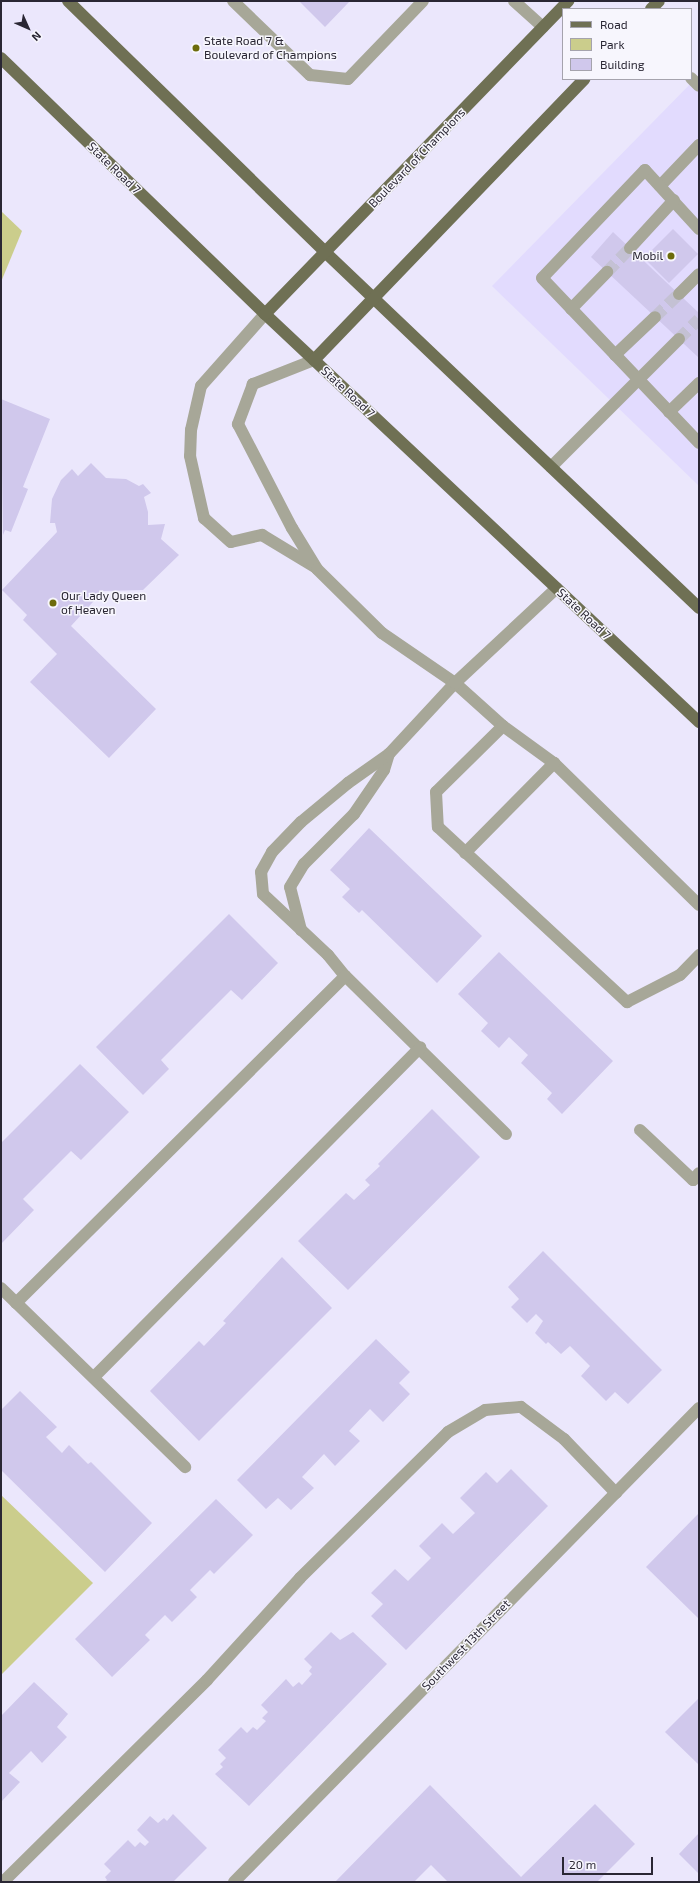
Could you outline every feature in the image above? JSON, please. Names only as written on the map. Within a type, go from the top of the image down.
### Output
[{"type":"main road","points":[[68,1],[326,253],[699,608]]},
{"type":"main road","name":"Boulevard of Champions","points":[[265,314],[326,253],[568,1]]},
{"type":"main road","name":"State Road 7","points":[[1,58],[265,314],[699,722]]},
{"type":"main road","points":[[314,360],[583,80]]},
{"type":"street","points":[[233,1],[310,75],[348,79],[423,1]]},
{"type":"street","points":[[514,1],[543,28]]},
{"type":"street","points":[[660,186],[699,145]]},
{"type":"street","points":[[699,229],[645,170],[542,278],[699,443]]},
{"type":"street","points":[[630,248],[674,200]]},
{"type":"street","points":[[571,309],[607,272]]},
{"type":"street","points":[[679,294],[699,274]]},
{"type":"street","points":[[265,314],[201,386],[191,430],[190,456],[204,518],[232,542],[262,535],[317,569],[382,633],[455,683],[503,726],[554,763],[699,905]]},
{"type":"street","points":[[616,355],[655,317]]},
{"type":"street","points":[[551,467],[679,339]]},
{"type":"street","points":[[314,360],[253,384],[238,424],[292,528],[317,569]]},
{"type":"street","points":[[669,412],[699,383]]},
{"type":"street","points":[[506,1134],[420,1047],[345,976],[301,930],[263,894],[261,872],[272,852],[301,822],[348,783],[388,754],[455,683],[557,588]]},
{"type":"street","points":[[503,726],[436,792],[438,827],[627,1002],[680,975],[699,955]]},
{"type":"street","points":[[301,930],[290,888],[304,864],[354,814],[384,770],[388,754]]},
{"type":"street","points":[[465,853],[554,763]]},
{"type":"street","points":[[16,1303],[345,976]]},
{"type":"street","points":[[94,1377],[420,1047]]},
{"type":"street","points":[[640,1130],[693,1180],[699,1173]]},
{"type":"street","points":[[1,1288],[185,1467]]},
{"type":"street","points":[[3,1882],[207,1680],[300,1578],[448,1432],[485,1410],[521,1408],[564,1439],[616,1492]]},
{"type":"street","name":"Southwest 13th Street","points":[[234,1882],[699,1408]]},
{"type":"shaded area","points":[[699,75],[699,486],[492,286]]},
{"type":"green space","points":[[1,211],[22,231],[1,282]]},
{"type":"green space","points":[[1,1495],[93,1583],[1,1675]]},
{"type":"building","points":[[299,1],[350,1],[325,27]]},
{"type":"building","name":"Mobil","points":[[673,229],[698,254],[669,283],[644,258]]},
{"type":"building","points":[[613,232],[699,313],[699,358],[591,257]]},
{"type":"building","points":[[1,399],[50,419],[23,487],[28,489],[11,532],[5,530],[3,535]]},
{"type":"building","name":"Our Lady Queen of Heaven","points":[[91,463],[106,478],[126,479],[139,486],[143,484],[151,493],[144,497],[148,512],[148,525],[165,524],[161,539],[179,555],[143,590],[103,591],[71,626],[156,709],[109,758],[30,682],[57,654],[23,620],[27,615],[2,590],[57,532],[55,523],[50,523],[52,499],[61,480],[72,469],[78,476]]},
{"type":"building","points":[[369,828],[482,936],[437,983],[362,910],[359,913],[342,897],[350,889],[330,870]]},
{"type":"building","points":[[229,914],[278,963],[242,1000],[231,990],[161,1060],[169,1069],[143,1095],[96,1047]]},
{"type":"building","points":[[499,952],[613,1061],[562,1114],[547,1099],[552,1093],[521,1063],[528,1055],[509,1037],[499,1048],[481,1031],[488,1023],[458,994]]},
{"type":"building","points":[[80,1064],[129,1112],[81,1160],[71,1151],[23,1199],[34,1210],[1,1244],[1,1143]]},
{"type":"building","points":[[432,1109],[480,1157],[348,1290],[298,1241],[346,1193],[354,1200],[370,1185],[365,1180],[380,1166],[378,1164]]},
{"type":"building","points":[[543,1251],[662,1370],[628,1404],[615,1392],[606,1401],[581,1376],[590,1366],[570,1346],[561,1354],[548,1342],[546,1344],[535,1333],[543,1321],[536,1314],[527,1323],[511,1307],[519,1299],[508,1287]]},
{"type":"building","points":[[282,1257],[332,1308],[199,1441],[150,1391],[199,1341],[204,1346],[226,1323],[223,1321]]},
{"type":"building","points":[[376,1339],[410,1372],[399,1383],[410,1394],[383,1422],[370,1409],[349,1431],[360,1441],[335,1466],[324,1454],[302,1477],[314,1488],[291,1510],[278,1498],[266,1509],[237,1480]]},
{"type":"building","points":[[20,1391],[57,1427],[46,1437],[62,1453],[69,1445],[88,1464],[91,1462],[152,1523],[105,1572],[1,1470],[1,1410]]},
{"type":"building","points":[[511,1469],[548,1506],[406,1650],[371,1616],[383,1604],[371,1593],[395,1569],[408,1581],[431,1558],[419,1546],[442,1523],[453,1534],[475,1513],[460,1498],[486,1472],[497,1483]]},
{"type":"building","points":[[216,1499],[253,1535],[214,1574],[210,1570],[190,1590],[197,1597],[172,1622],[165,1615],[145,1635],[150,1640],[112,1677],[75,1639]]},
{"type":"building","points":[[699,1513],[699,1619],[646,1567]]},
{"type":"building","points":[[331,1632],[340,1640],[353,1632],[387,1664],[249,1806],[215,1774],[223,1767],[220,1764],[226,1758],[218,1750],[241,1727],[247,1733],[253,1727],[257,1730],[266,1721],[262,1718],[268,1712],[261,1705],[286,1679],[293,1687],[299,1682],[302,1685],[312,1674],[309,1671],[312,1667],[304,1659]]},
{"type":"building","points":[[34,1682],[68,1714],[57,1727],[67,1737],[42,1763],[31,1751],[9,1773],[20,1782],[1,1802],[1,1716]]},
{"type":"building","points":[[699,1698],[699,1765],[665,1732]]},
{"type":"building","points":[[430,1785],[521,1877],[595,1804],[635,1844],[597,1882],[448,1882],[431,1865],[414,1882],[335,1882]]},
{"type":"building","points":[[173,1814],[207,1848],[173,1882],[105,1882],[107,1880],[105,1877],[111,1871],[104,1864],[128,1840],[135,1847],[140,1842],[145,1846],[149,1842],[137,1830],[150,1816],[158,1823],[164,1818],[167,1821]]},
{"type":"building","points":[[699,1833],[699,1874],[679,1854]]},
{"type":"tunnel","points":[[607,272],[630,248]]},
{"type":"tunnel","points":[[655,317],[679,294]]},
{"type":"tunnel","points":[[679,339],[699,319]]},
{"type":"place","name":"State Road 7 & Boulevard of Champions","points":[[196,48]]},
{"type":"place","name":"Mobil","points":[[671,256]]},
{"type":"place","name":"Our Lady Queen of Heaven","points":[[53,603]]}]
